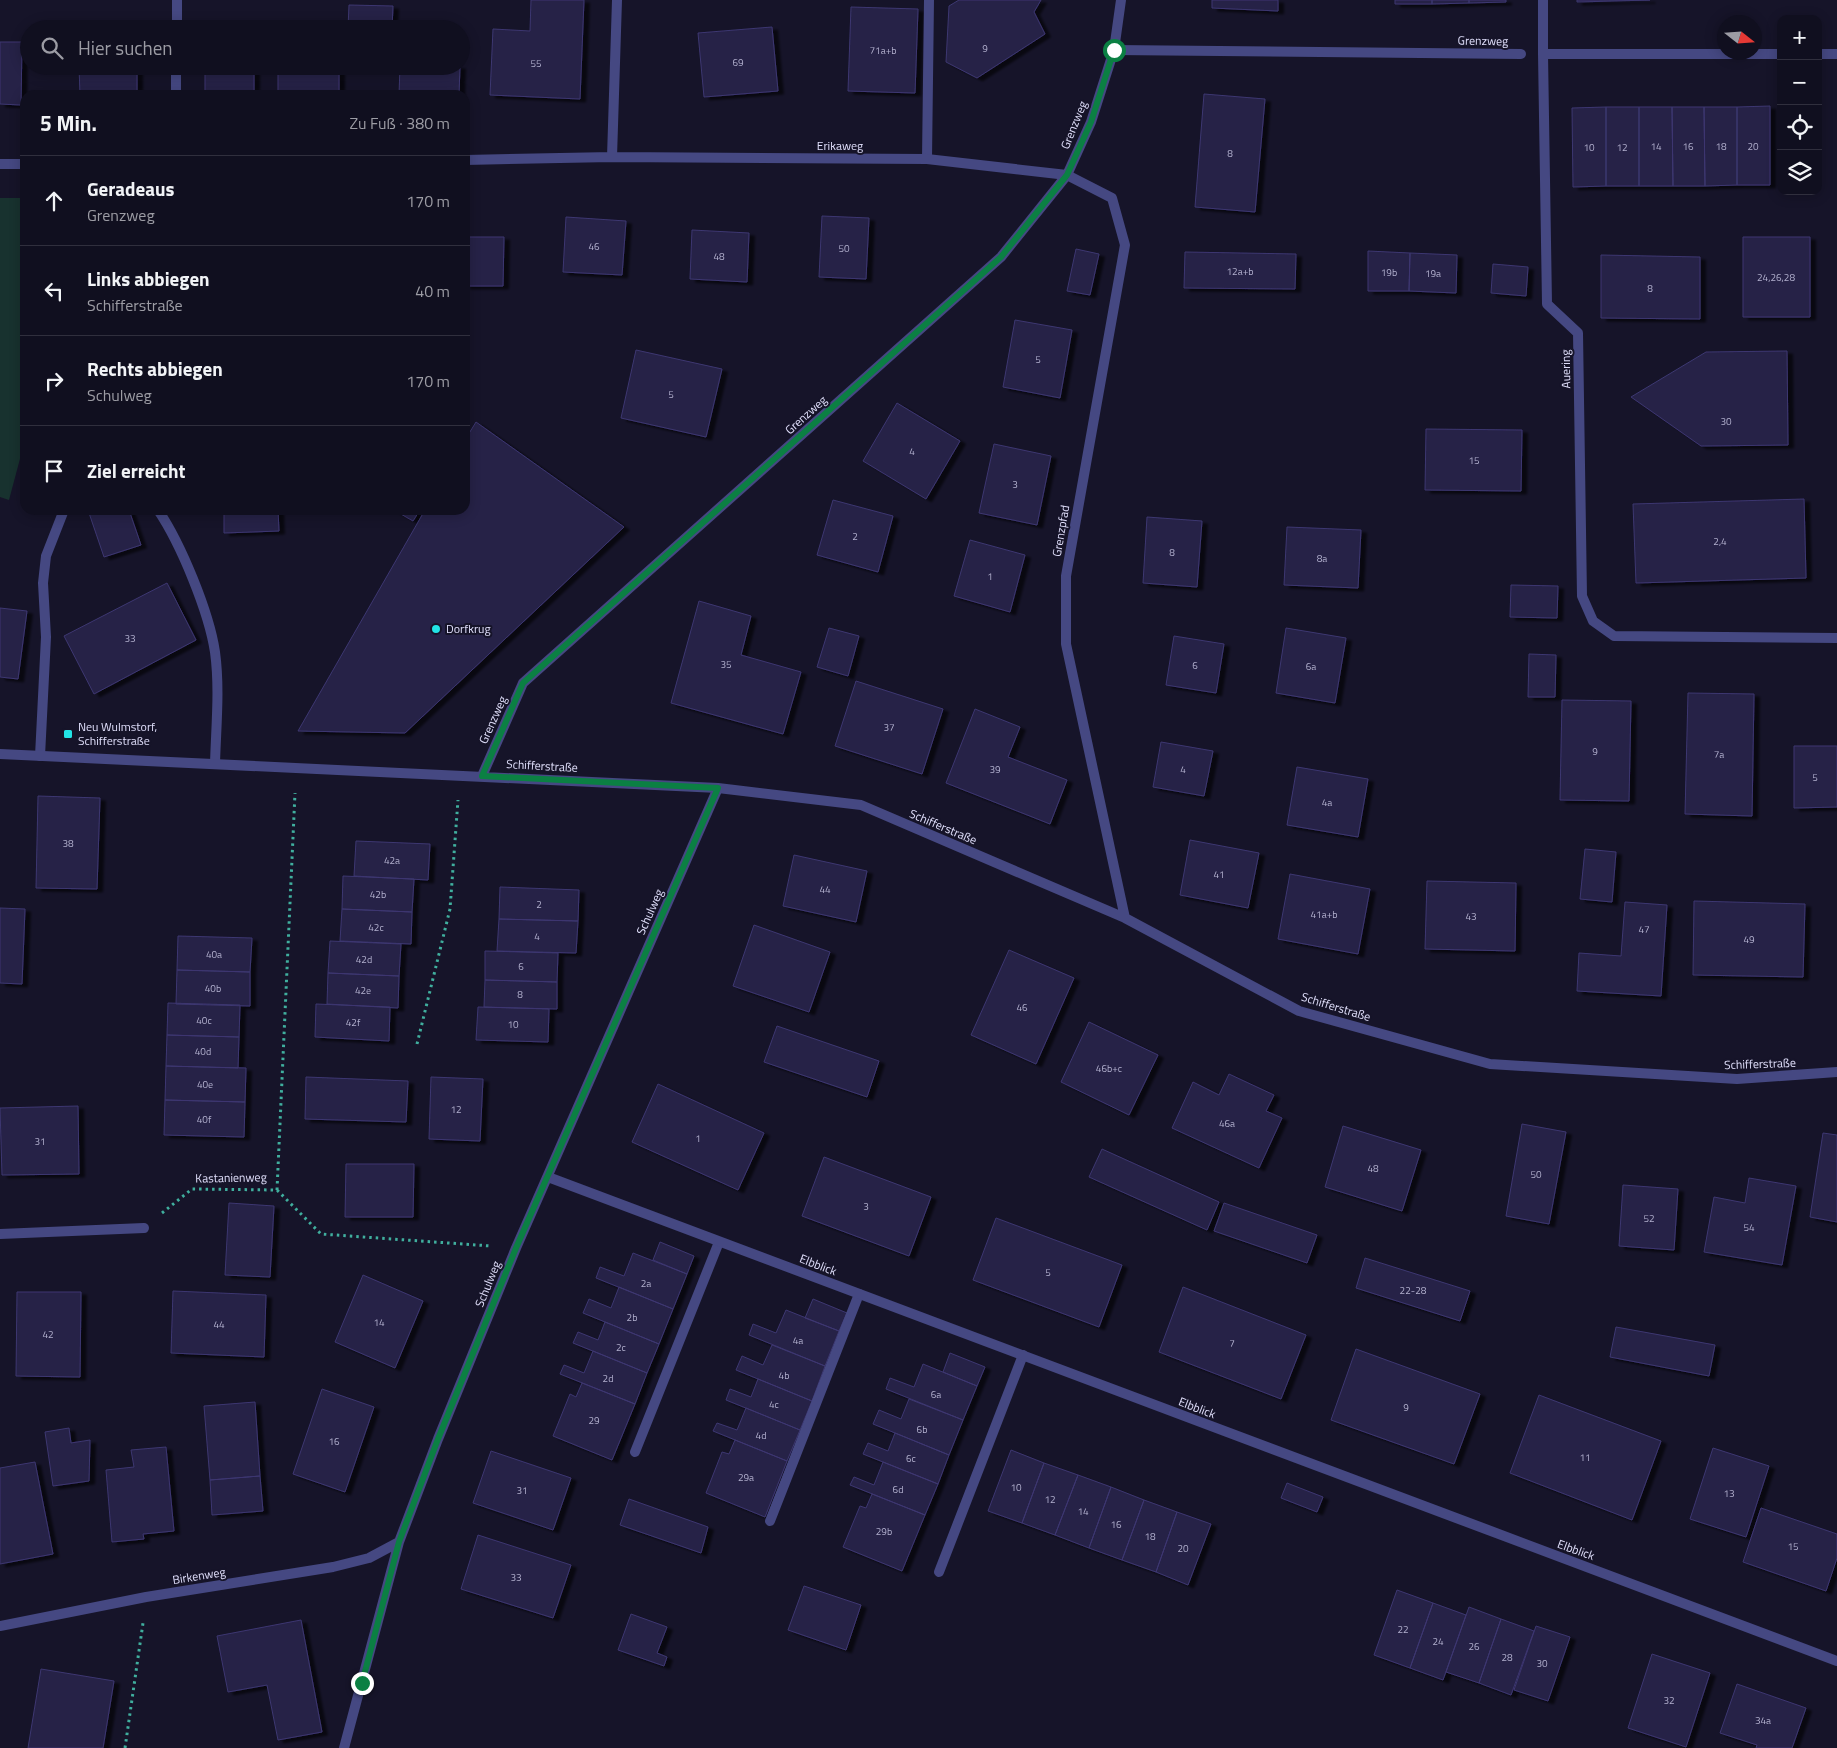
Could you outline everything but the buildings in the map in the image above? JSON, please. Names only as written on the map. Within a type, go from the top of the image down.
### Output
[{"type":"street","points":[[177,0],[177,20]]},
{"type":"street","points":[[612,158],[617,0]]},
{"type":"street","points":[[927,159],[929,0]]},
{"type":"street","name":"Grenzweg","points":[[482,776],[523,683],[1001,257],[1067,175],[1091,122],[1114,50],[1121,0]]},
{"type":"street","name":"Auering","points":[[1543,0],[1548,304],[1578,334],[1582,596],[1593,621],[1614,636],[1837,638]]},
{"type":"street","name":"Grenzweg","points":[[1114,50],[1522,54]]},
{"type":"street","points":[[1543,54],[1777,54]]},
{"type":"street","points":[[1822,54],[1837,54]]},
{"type":"street","points":[[176,75],[176,90]]},
{"type":"street","name":"Erikaweg","points":[[470,160],[612,158],[927,159],[1067,175]]},
{"type":"street","points":[[0,164],[20,164]]},
{"type":"street","name":"Grenzpfad","points":[[1067,175],[1112,198],[1124,244],[1066,586],[1066,644],[1125,918]]},
{"type":"street","points":[[40,756],[46,638],[43,583],[46,556],[62,515]]},
{"type":"street","points":[[161,515],[178,545],[201,604],[214,651],[218,700],[215,764]]},
{"type":"street","name":"Schifferstraße","points":[[0,754],[718,788],[861,805],[1125,918],[1299,1011],[1490,1064],[1737,1079],[1837,1072]]},
{"type":"street","name":"Schulweg","points":[[344,1748],[399,1542],[438,1439],[516,1248],[718,788]]},
{"type":"street","name":"Elbblick","points":[[548,1177],[1837,1661]]},
{"type":"street","points":[[0,1234],[144,1228]]},
{"type":"street","points":[[635,1452],[719,1242]]},
{"type":"street","points":[[770,1520],[859,1294]]},
{"type":"street","points":[[939,1572],[1023,1355]]},
{"type":"street","name":"Birkenweg","points":[[0,1626],[146,1598],[333,1567],[369,1558],[399,1542]]},
{"type":"path","points":[[277,1190],[296,767]]},
{"type":"path","points":[[417,1044],[450,909],[460,775]]},
{"type":"path","name":"Kastanienweg","points":[[144,1228],[192,1189],[277,1190],[321,1234],[516,1248]]},
{"type":"path","points":[[125,1748],[139,1659],[146,1598]]},
{"type":"green space","points":[[0,198],[20,198],[20,459],[9,500],[0,497]]},
{"type":"place","name":"Dorfkrug","points":[[436,629]]},
{"type":"place","name":"Neu Wulmstorf, Schifferstraße","points":[[68,734]]},
{"type":"route","points":[[362,1683],[399,1542],[438,1439],[516,1248],[718,788],[482,776],[523,683],[1001,257],[1067,175],[1091,122],[1114,50]]}]
